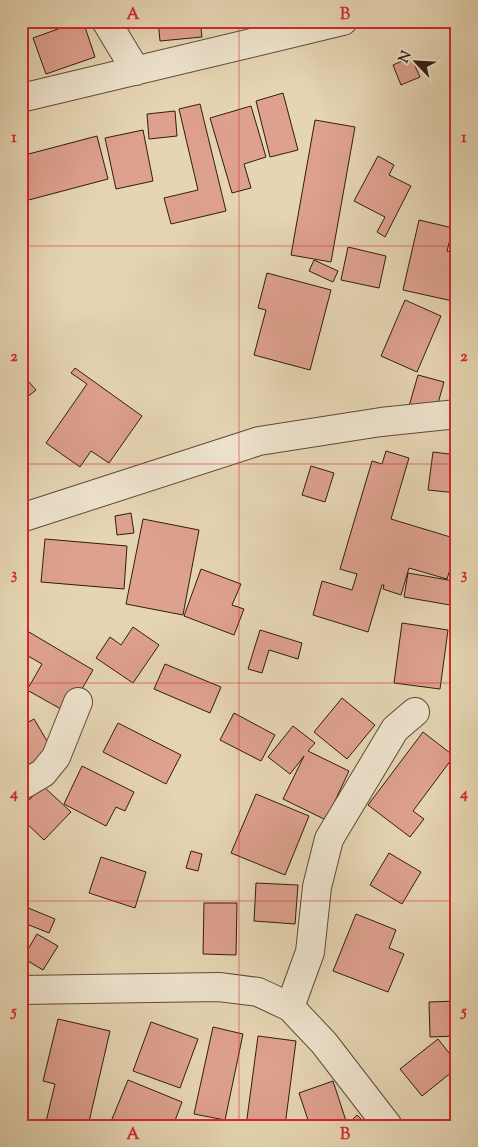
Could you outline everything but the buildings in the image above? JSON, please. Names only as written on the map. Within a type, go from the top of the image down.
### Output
[{"type":"street","points":[[106,21],[136,71]]},
{"type":"street","points":[[21,98],[343,21]]},
{"type":"street","points":[[21,518],[259,441],[381,422],[457,414]]},
{"type":"street","points":[[21,786],[42,773],[56,757],[78,702]]},
{"type":"street","points":[[290,1007],[310,952],[317,887],[329,839],[395,729],[415,712]]},
{"type":"street","points":[[21,990],[219,987],[258,992],[290,1007],[324,1043],[388,1126]]}]
